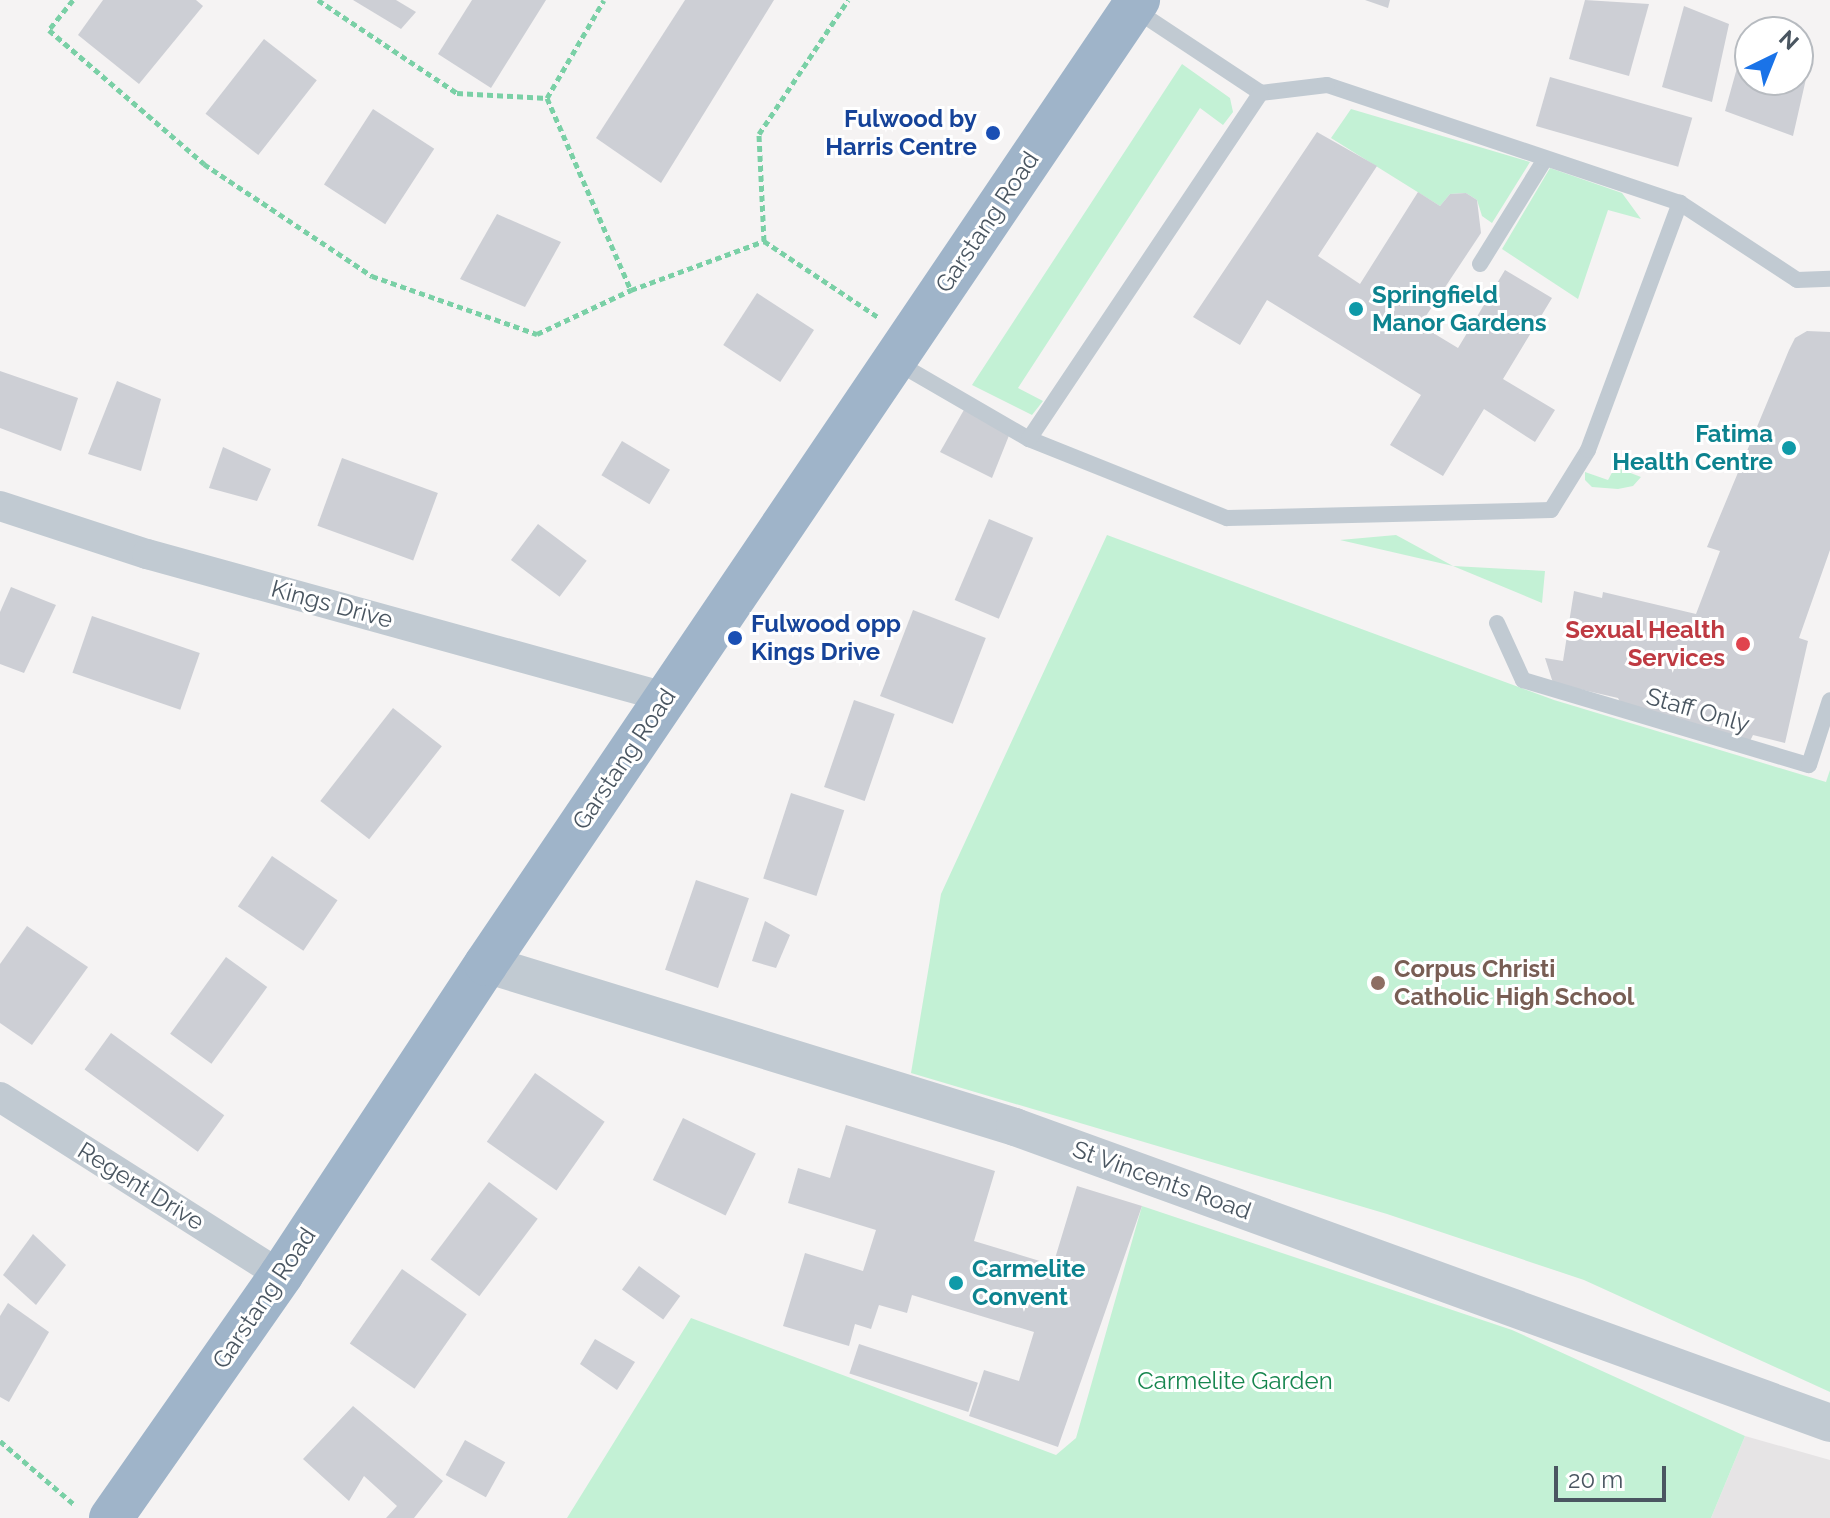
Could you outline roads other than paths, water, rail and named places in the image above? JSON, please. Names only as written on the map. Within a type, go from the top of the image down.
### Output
[{"type":"highway","name":"Garstang Road","points":[[95,1514],[281,1275],[665,697],[1135,4]]},
{"type":"street","name":"Kings Drive","points":[[0,506],[147,554],[665,697]]},
{"type":"street","name":"St Vincents Road","points":[[486,964],[1015,1127],[1830,1423]]},
{"type":"street","name":"Regent Drive","points":[[0,1097],[281,1275]]},
{"type":"lane","points":[[1135,4],[1261,93],[1327,85],[1680,203],[1797,280],[1830,279]]},
{"type":"lane","points":[[1029,439],[1261,93]]},
{"type":"lane","points":[[1480,264],[1545,159]]},
{"type":"lane","points":[[901,349],[1029,439],[1227,518],[1290,512],[1551,510],[1588,450],[1680,203]]},
{"type":"lane","name":"Staff Only","points":[[1497,623],[1523,680],[1809,765],[1830,700]]},
{"type":"place","name":"Fulwood by Harris Centre","points":[[993,133]]},
{"type":"place","name":"Springfield Manor Gardens","points":[[1356,309]]},
{"type":"place","name":"Fatima Health Centre","points":[[1789,448]]},
{"type":"place","name":"Fulwood opp Kings Drive","points":[[735,638]]},
{"type":"place","name":"Sexual Health Services","points":[[1743,644]]},
{"type":"place","name":"Corpus Christi Catholic High School","points":[[1378,983]]},
{"type":"place","name":"Carmelite Convent","points":[[956,1283]]},
{"type":"park label","name":"Carmelite Garden","points":[[1235,1381]]}]
